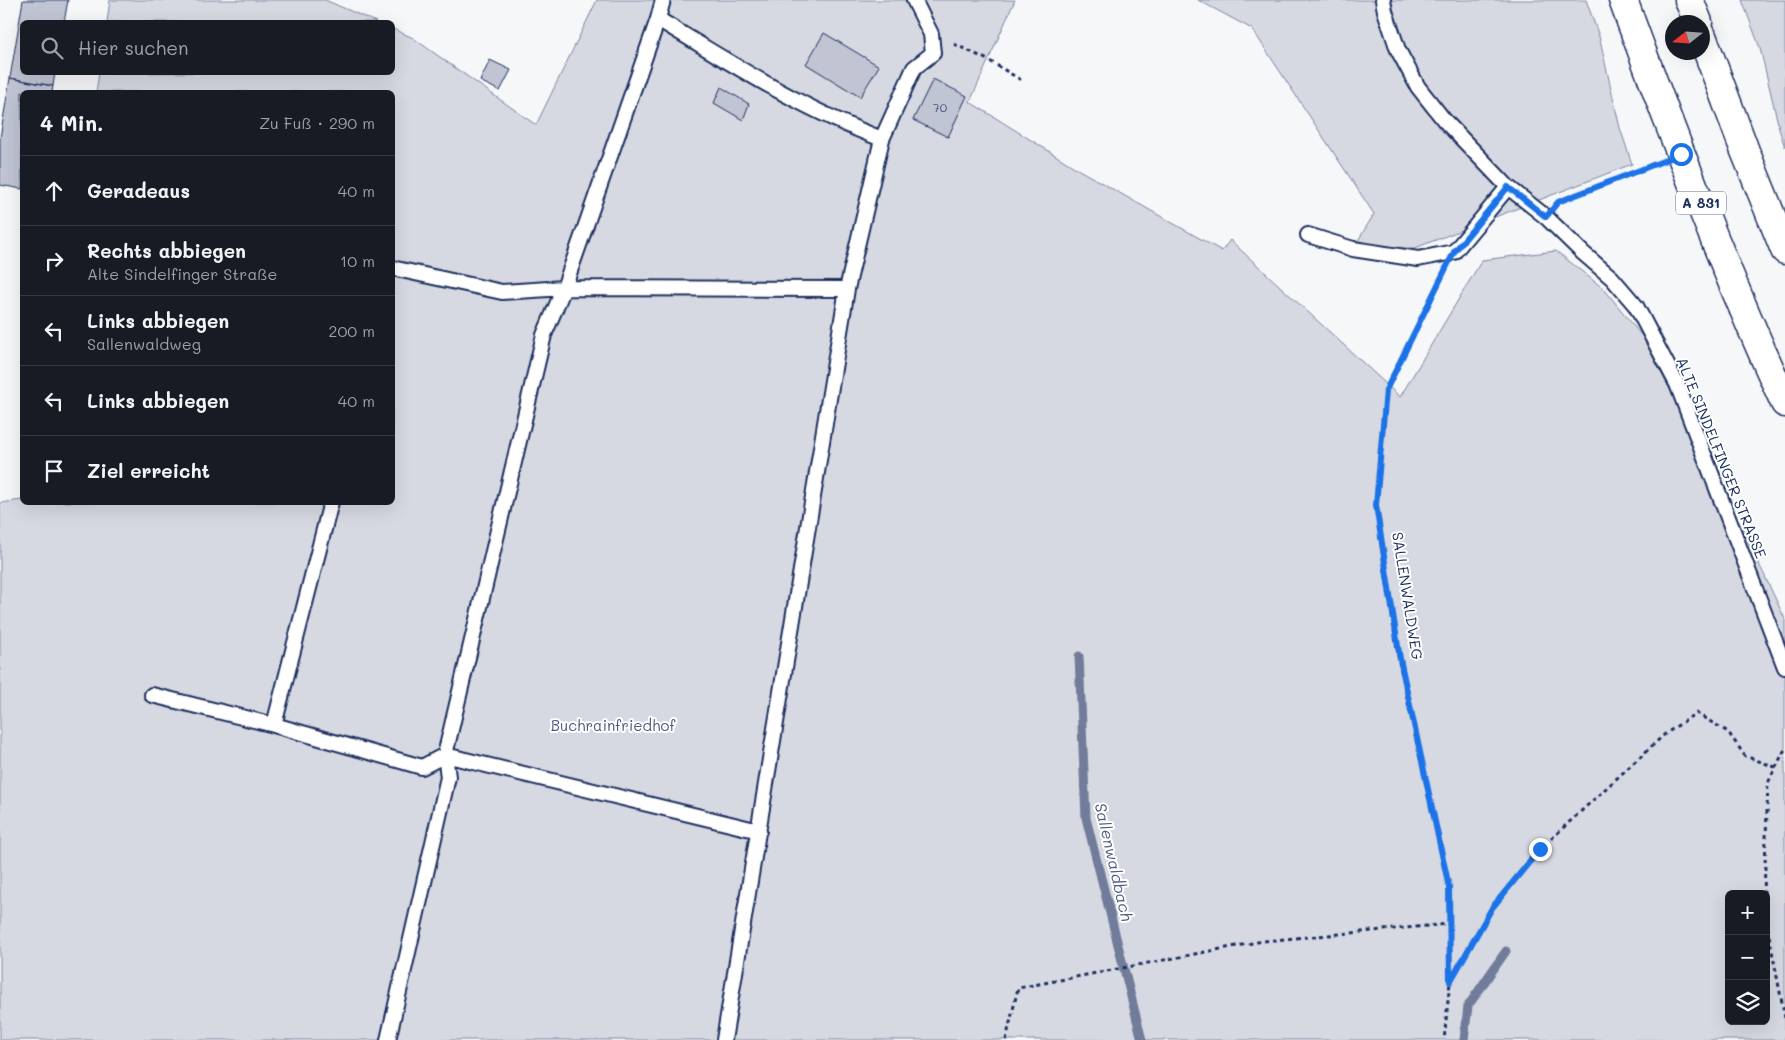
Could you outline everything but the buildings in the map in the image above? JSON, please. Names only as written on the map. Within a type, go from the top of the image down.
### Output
[{"type":"highway","name":"A 831","points":[[1623,0],[1681,154],[1763,356],[1785,403]]},
{"type":"highway","points":[[1689,0],[1695,15]]},
{"type":"highway","points":[[1710,57],[1785,250]]},
{"type":"lane","points":[[388,1040],[448,777],[446,755],[544,335],[564,288],[663,0]]},
{"type":"lane","points":[[724,1040],[847,289],[882,139],[914,68],[933,53],[931,34],[914,0]]},
{"type":"lane","name":"ALTE SINDELFINGER STRASSE","points":[[1383,0],[1398,50],[1418,87],[1444,120],[1508,187],[1546,217],[1612,278],[1636,306],[1677,384],[1785,667]]},
{"type":"lane","points":[[658,19],[753,77],[844,125],[882,139]]},
{"type":"lane","points":[[1308,235],[1353,249],[1418,259],[1454,252],[1508,187]]},
{"type":"lane","points":[[395,269],[502,292],[564,288],[847,289]]},
{"type":"lane","points":[[274,725],[330,505]]},
{"type":"lane","points":[[152,695],[274,725],[422,766],[446,755],[759,831]]},
{"type":"path","points":[[931,34],[988,60],[1022,80]]},
{"type":"path","points":[[1546,217],[1558,202],[1681,154]]},
{"type":"path","name":"SALLENWALDWEG","points":[[1444,1040],[1450,982],[1449,887],[1400,659],[1376,505],[1386,390],[1454,252]]},
{"type":"path","points":[[1450,982],[1492,908],[1540,849],[1666,734],[1696,713],[1728,732],[1745,756],[1775,767]]},
{"type":"path","points":[[1764,890],[1768,783],[1785,749]]},
{"type":"path","points":[[1006,1040],[1018,988],[1263,941],[1449,924]]},
{"type":"path","points":[[1769,935],[1785,1018]]},
{"type":"green space","points":[[110,0],[325,0],[371,20],[107,20]]},
{"type":"green space","name":"Buchrainfriedhof","points":[[597,0],[1015,0],[970,102],[1079,170],[1222,251],[1230,240],[1400,397],[1482,260],[1556,251],[1604,289],[1642,336],[1743,530],[1785,619],[1785,1040],[0,1040],[0,503],[20,500],[20,505],[395,505],[395,90],[96,90],[99,75],[395,75],[395,30],[413,38],[536,125]]},
{"type":"green space","points":[[1198,0],[1586,0],[1599,36],[1620,128],[1632,164],[1415,248],[1353,249],[1374,214],[1252,29]]},
{"type":"green space","points":[[1742,0],[1785,0],[1785,147],[1760,48]]},
{"type":"waterway","name":"Sallenwaldbach","points":[[1079,656],[1086,818],[1142,1040]]},
{"type":"waterway","points":[[1464,1040],[1468,1006],[1506,951]]},
{"type":"route","points":[[1540,849],[1492,908],[1450,982],[1449,887],[1400,659],[1376,505],[1386,390],[1454,252],[1508,187],[1546,217],[1558,202],[1681,154]]}]
